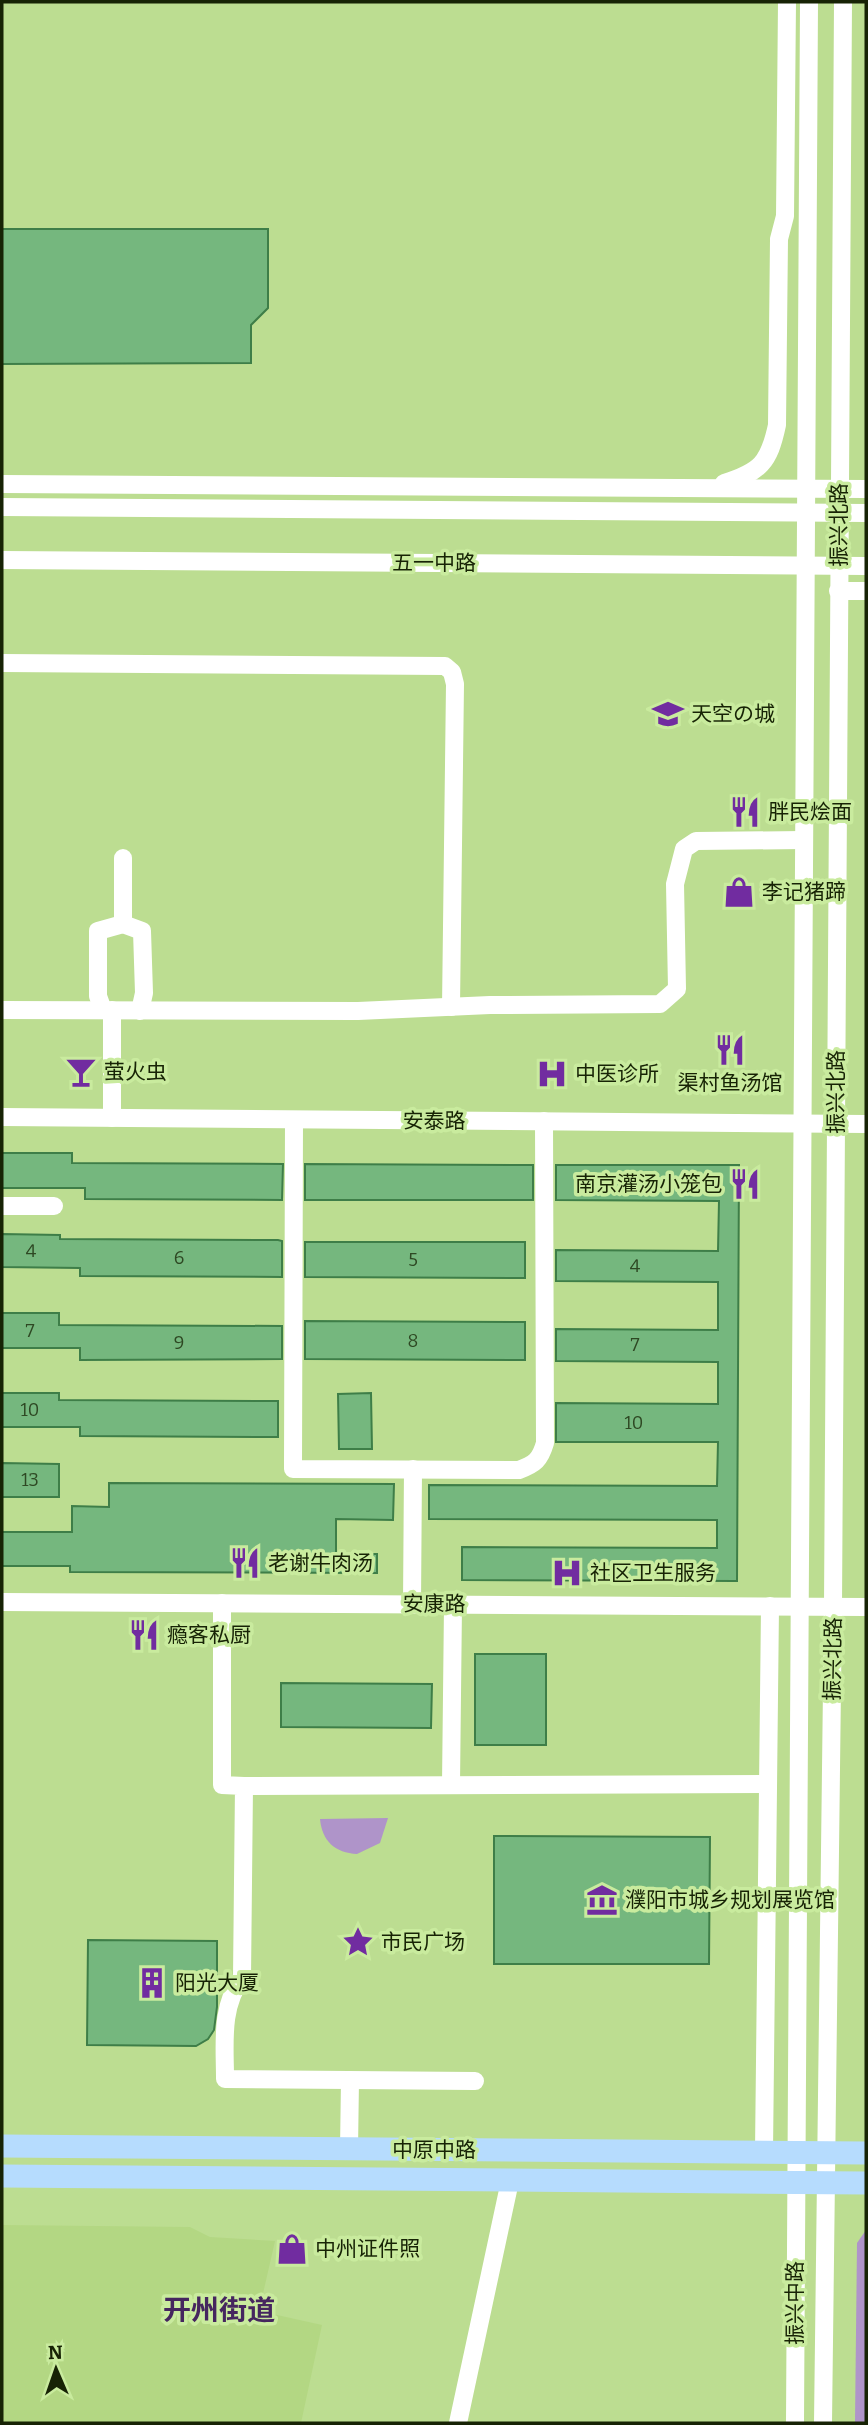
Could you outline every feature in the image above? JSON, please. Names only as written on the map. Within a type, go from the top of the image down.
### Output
[{"type":"main road","name":"中原中路","points":[[2,2146],[866,2153]]},
{"type":"main road","name":"中原中路","points":[[2,2176],[866,2183]]},
{"type":"street","points":[[706,488],[757,471],[772,451],[777,425],[779,239],[785,216],[787,2]]},
{"type":"street","name":"振兴北路","points":[[795,2183],[809,2]]},
{"type":"street","name":"振兴北路","points":[[826,2183],[833,1606],[843,2]]},
{"type":"street","points":[[2,484],[866,489]]},
{"type":"street","points":[[2,507],[866,513]]},
{"type":"street","name":"五一中路","points":[[2,560],[866,566]]},
{"type":"street","points":[[838,591],[866,591]]},
{"type":"street","points":[[2,663],[445,666],[452,672],[455,684],[451,1007]]},
{"type":"street","points":[[2,1010],[358,1011],[660,1004],[677,989],[675,884],[684,849],[696,841],[803,840]]},
{"type":"street","points":[[123,858],[123,925]]},
{"type":"street","points":[[112,1118],[108,1010],[98,996],[98,931],[123,925],[142,930],[144,993],[140,1010]]},
{"type":"street","name":"安泰路","points":[[2,1118],[866,1124]]},
{"type":"street","points":[[293,1119],[293,1469],[519,1470],[535,1464],[541,1458],[545,1443],[544,1121]]},
{"type":"street","points":[[2,1206],[54,1206]]},
{"type":"street","points":[[412,1604],[413,1469]]},
{"type":"street","name":"安康路","points":[[2,1602],[866,1606]]},
{"type":"street","points":[[222,1603],[222,1785],[768,1784]]},
{"type":"street","points":[[451,1785],[453,1605]]},
{"type":"street","points":[[764,2152],[770,1606]]},
{"type":"street","points":[[244,1786],[242,1978],[229,1996],[226,2010],[225,2079],[475,2081]]},
{"type":"street","points":[[349,2149],[350,2080]]},
{"type":"street","points":[[458,2423],[510,2180]]},
{"type":"street","name":"振兴中路","points":[[795,2183],[795,2423]]},
{"type":"street","name":"振兴中路","points":[[823,2423],[826,2183]]},
{"type":"shaded area","points":[[388,1818],[380,1843],[357,1854],[342,1851],[331,1844],[324,1834],[320,1819]]},
{"type":"shaded area","points":[[2,2225],[190,2227],[210,2237],[275,2241],[259,2311],[322,2325],[301,2423],[2,2423]]},
{"type":"shaded area","points":[[866,2230],[866,2423],[855,2423],[857,2243]]},
{"type":"building","points":[[2,229],[268,229],[268,308],[251,325],[251,363],[2,364]]},
{"type":"building","points":[[2,1153],[72,1153],[72,1163],[283,1164],[282,1200],[85,1199],[85,1188],[2,1188]]},
{"type":"building","points":[[305,1164],[533,1165],[533,1200],[305,1200]]},
{"type":"building","points":[[556,1165],[739,1165],[737,1581],[462,1580],[462,1547],[717,1548],[717,1520],[429,1519],[429,1485],[717,1486],[718,1442],[556,1442],[556,1403],[718,1404],[718,1362],[556,1361],[556,1329],[718,1330],[718,1282],[556,1281],[556,1250],[718,1251],[719,1201],[556,1200]]},
{"type":"building","points":[[2,1234],[60,1235],[60,1239],[278,1240],[282,1241],[282,1277],[80,1276],[80,1268],[2,1267]]},
{"type":"building","points":[[305,1242],[525,1242],[525,1278],[305,1277]]},
{"type":"building","points":[[2,1313],[59,1313],[59,1325],[282,1326],[282,1359],[80,1360],[80,1348],[2,1348]]},
{"type":"building","points":[[305,1321],[525,1322],[525,1360],[305,1359]]},
{"type":"building","points":[[2,1393],[59,1393],[59,1400],[278,1401],[278,1437],[80,1436],[80,1427],[2,1427]]},
{"type":"building","points":[[371,1393],[372,1449],[339,1449],[338,1394]]},
{"type":"building","points":[[2,1463],[59,1464],[59,1497],[2,1497]]},
{"type":"building","points":[[109,1483],[394,1484],[393,1520],[336,1519],[336,1554],[377,1554],[377,1573],[70,1572],[70,1566],[2,1566],[2,1532],[72,1532],[72,1506],[109,1507]]},
{"type":"building","points":[[475,1654],[546,1654],[546,1745],[475,1745]]},
{"type":"building","points":[[281,1683],[432,1684],[431,1728],[281,1727]]},
{"type":"building","name":"濮阳市城乡规划展览馆","points":[[494,1836],[710,1837],[709,1964],[494,1964]]},
{"type":"building","name":"阳光大厦","points":[[88,1940],[217,1941],[217,2007],[214,2030],[208,2039],[196,2046],[87,2045]]},
{"type":"place","name":"天空の城","points":[[668,714]]},
{"type":"place","name":"胖民烩面","points":[[745,812]]},
{"type":"place","name":"李记猪蹄","points":[[739,892]]},
{"type":"place","name":"渠村鱼汤馆","points":[[730,1050]]},
{"type":"place","name":"萤火虫","points":[[81,1072]]},
{"type":"place","name":"中医诊所","points":[[552,1074]]},
{"type":"place","name":"南京灌汤小笼包","points":[[745,1184]]},
{"type":"place","name":"老谢牛肉汤","points":[[245,1563]]},
{"type":"place","name":"社区卫生服务","points":[[567,1573]]},
{"type":"place","name":"瘾客私厨","points":[[144,1635]]},
{"type":"place","name":"濮阳市城乡规划展览馆","points":[[602,1900]]},
{"type":"place","name":"市民广场","points":[[358,1942]]},
{"type":"place","name":"阳光大厦","points":[[152,1983]]},
{"type":"place","name":"中州证件照","points":[[292,2249]]},
{"type":"district","name":"开州街道","points":[[219,2310]]}]
